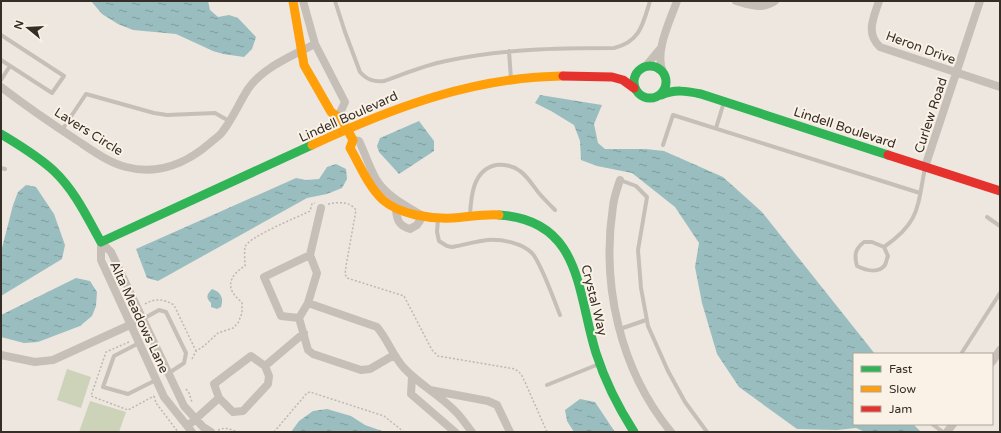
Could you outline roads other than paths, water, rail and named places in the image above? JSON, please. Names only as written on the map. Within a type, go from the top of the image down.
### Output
[{"type":"street","name":"Crystal Way","points":[[294,1],[304,65],[331,112],[339,115],[353,140],[350,148],[380,197],[396,210],[422,216],[438,218],[501,214],[520,218],[540,226],[559,242],[573,263],[578,275],[592,340],[599,363],[616,402],[634,432]]},
{"type":"street","points":[[303,1],[316,44],[345,102],[339,115]]},
{"type":"street","points":[[661,95],[665,90],[666,84],[659,59],[661,48],[677,1]]},
{"type":"street","points":[[736,1],[760,7],[771,4],[775,1]]},
{"type":"street","name":"Heron Drive","points":[[879,1],[871,25],[872,37],[875,43],[885,49],[1000,87]]},
{"type":"street","name":"Curlew Road","points":[[925,167],[980,1]]},
{"type":"street","name":"Lavers Circle","points":[[1,87],[62,130],[104,157],[119,165],[138,169],[155,170],[181,162],[197,154],[222,132],[249,88],[261,76],[284,59],[316,44]]},
{"type":"street","points":[[634,88],[633,81],[635,75],[661,48]]},
{"type":"street","points":[[642,68],[651,66],[657,68],[664,74]]},
{"type":"street","name":"Lindell Boulevard","points":[[101,242],[347,129],[396,108],[425,98],[462,88],[511,80],[567,76],[621,78],[642,68]]},
{"type":"street","name":"Lindell Boulevard","points":[[664,74],[680,89],[724,101],[1000,191]]},
{"type":"street","points":[[621,78],[634,88],[642,97],[648,99],[680,89]]},
{"type":"street","points":[[1,134],[40,159],[62,180],[72,193],[101,242]]},
{"type":"street","name":"Crystal Way","points":[[353,140],[359,141],[376,180],[385,190],[399,202],[422,216]]},
{"type":"street","points":[[620,180],[613,206],[610,240],[609,266],[612,295],[619,329],[632,367],[642,388],[671,432]]},
{"type":"street","points":[[321,208],[310,255],[317,273],[308,303],[299,318],[308,350],[313,354],[361,370],[370,369],[394,355]]},
{"type":"street","name":"Crystal Way","points":[[396,210],[397,220],[401,225],[410,229],[417,225],[422,216]]},
{"type":"street","name":"Alta Meadows Lane","points":[[101,242],[111,252],[184,406],[203,428],[211,432]]},
{"type":"street","name":"Alta Meadows Lane","points":[[101,242],[101,260],[164,396],[190,429],[195,419],[219,398]]},
{"type":"street","points":[[299,318],[281,316],[264,277],[310,255]]},
{"type":"street","points":[[308,303],[377,327],[384,335],[394,355],[403,368],[456,412],[472,432]]},
{"type":"street","points":[[1,355],[35,362],[53,360],[143,319]]},
{"type":"street","points":[[265,366],[304,333]]},
{"type":"street","points":[[993,360],[1000,350]]},
{"type":"street","points":[[251,356],[265,366],[269,376],[268,384],[243,412],[233,412],[219,398],[214,384],[251,356]]},
{"type":"street","points":[[412,377],[412,394],[455,432]]},
{"type":"street","points":[[429,390],[488,401],[497,405],[510,432]]},
{"type":"lane","points":[[335,1],[360,72],[365,77],[378,82],[445,61],[509,51],[554,48],[614,48],[622,46],[636,36],[641,30],[650,1]]},
{"type":"lane","points":[[1,35],[64,76],[52,94],[1,60]]},
{"type":"lane","points":[[509,51],[511,80]]},
{"type":"lane","points":[[1,80],[10,66]]},
{"type":"lane","points":[[62,130],[86,94],[154,113],[167,115],[215,113],[230,121]]},
{"type":"lane","points":[[716,128],[724,101]]},
{"type":"lane","points":[[663,145],[672,115],[920,193]]},
{"type":"lane","points":[[470,216],[472,194],[478,177],[492,166],[501,164],[518,169],[526,176],[538,192],[555,210]]},
{"type":"lane","points":[[884,247],[908,227],[917,212],[925,167]]},
{"type":"lane","points":[[620,180],[636,186],[647,197],[638,250],[641,288],[648,326],[681,396],[707,432]]},
{"type":"lane","points":[[987,217],[1000,226]]},
{"type":"lane","points":[[438,218],[439,241],[447,246],[452,247],[488,240],[519,246],[532,253],[560,315]]},
{"type":"lane","points":[[864,242],[872,242],[884,247],[888,256],[884,266],[878,270],[865,270],[857,266],[854,257],[857,247],[864,242]]},
{"type":"lane","points":[[962,353],[1000,293]]},
{"type":"lane","points":[[143,319],[159,310],[166,312],[186,353],[184,363],[168,374]]},
{"type":"lane","points":[[619,329],[646,320]]},
{"type":"lane","points":[[139,343],[114,356],[103,387],[128,394],[156,380]]},
{"type":"lane","points":[[547,384],[599,363]]},
{"type":"lane","points":[[934,425],[944,432]]},
{"type":"water","points":[[91,1],[208,1],[210,10],[218,17],[229,15],[238,18],[256,37],[252,49],[244,57],[223,54],[176,34],[133,30],[118,24],[102,14]]},
{"type":"water","points":[[540,95],[602,105],[594,124],[598,143],[605,149],[646,149],[664,151],[723,177],[762,212],[874,353],[853,353],[853,425],[914,425],[921,432],[865,432],[856,428],[837,430],[797,429],[739,387],[717,354],[702,303],[695,267],[699,243],[675,207],[632,173],[597,166],[581,160],[580,141],[574,125],[535,103]]},
{"type":"water","points":[[419,121],[434,141],[434,151],[399,174],[379,152],[377,146],[380,138]]},
{"type":"water","points":[[336,164],[346,169],[347,179],[342,188],[327,194],[307,198],[158,281],[147,278],[136,249],[296,178],[306,180],[319,179],[327,167]]},
{"type":"water","points":[[26,185],[36,187],[54,214],[65,245],[62,259],[1,296],[1,252],[13,205],[18,192]]},
{"type":"water","points":[[76,278],[90,281],[97,292],[96,306],[92,316],[80,326],[38,342],[24,343],[1,337],[1,315]]},
{"type":"water","points":[[212,289],[218,292],[222,298],[221,307],[217,309],[211,307],[211,303],[208,300],[208,295]]},
{"type":"water","points":[[580,399],[595,402],[615,432],[574,432],[567,421],[565,410]]},
{"type":"water","points":[[327,409],[351,416],[365,425],[385,432],[291,432],[299,421],[313,411]]}]
